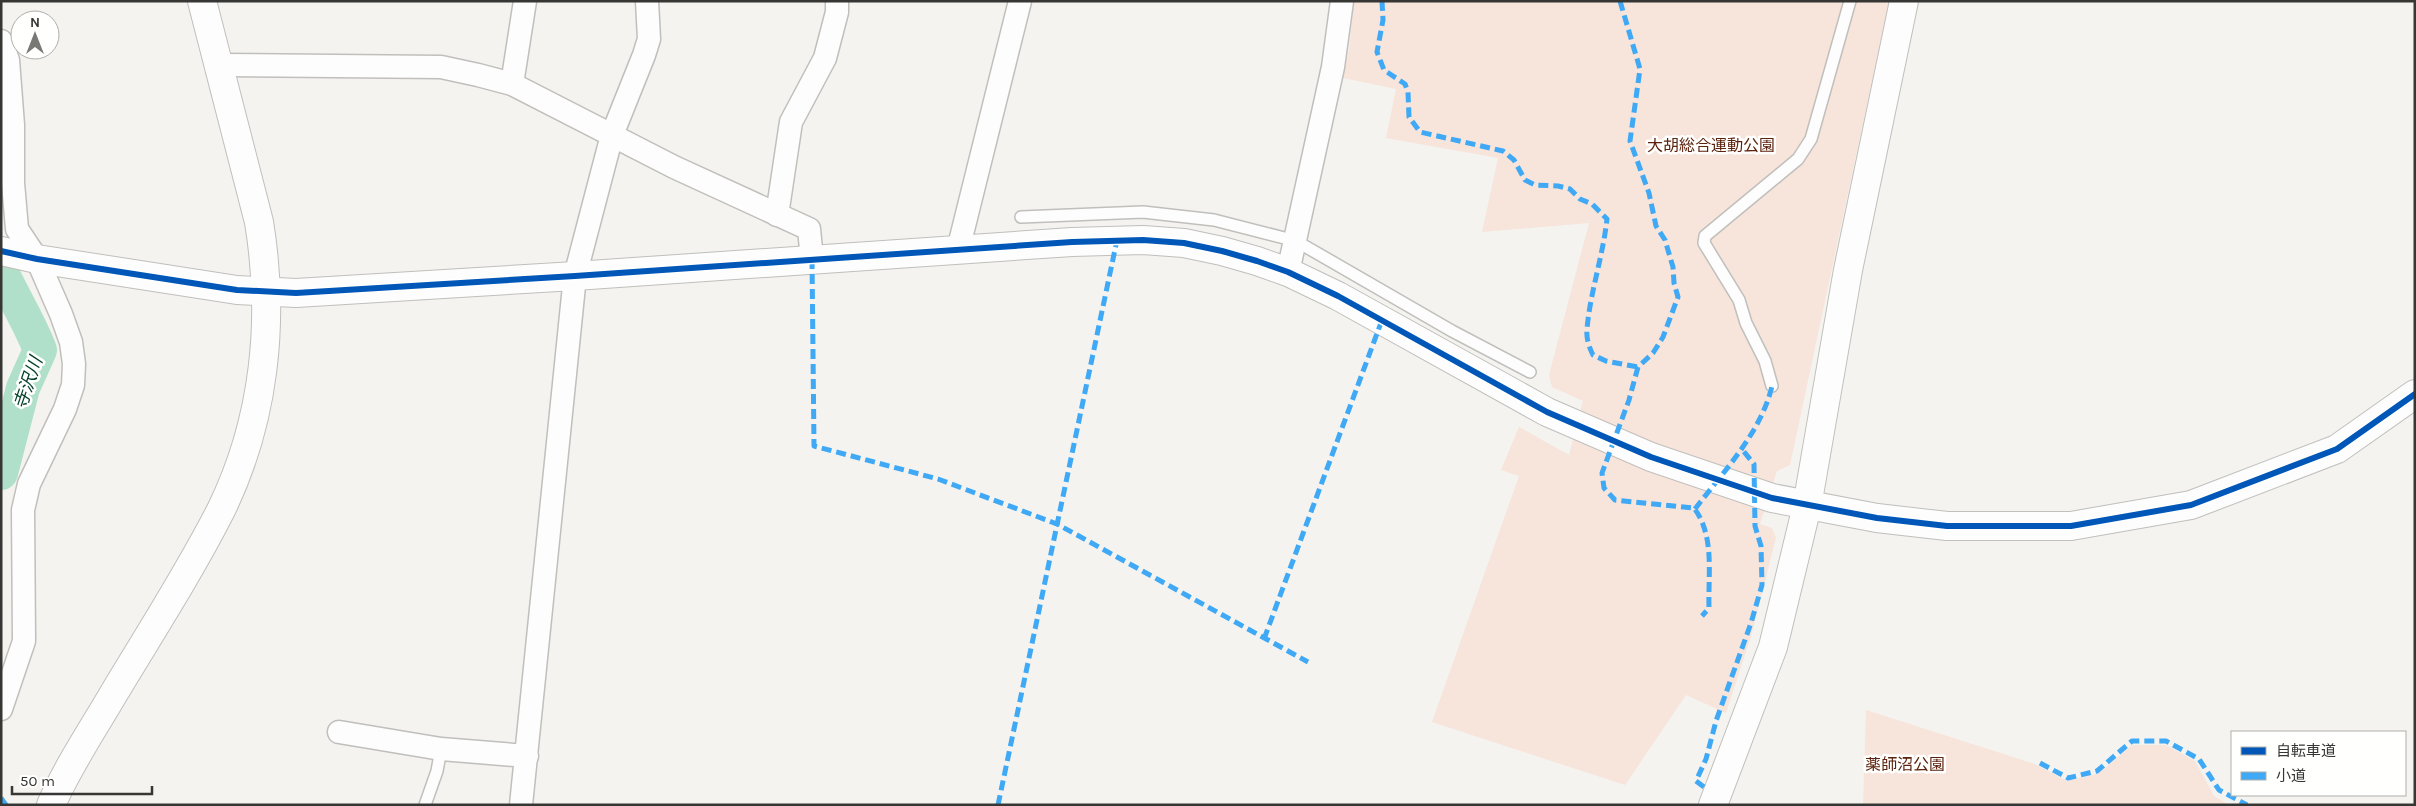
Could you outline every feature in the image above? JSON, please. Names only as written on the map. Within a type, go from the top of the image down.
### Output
[{"type":"street","points":[[51,805],[78,755],[195,558],[222,508],[243,454],[259,396],[265,362],[268,291],[259,222],[202,1]]},
{"type":"street","points":[[512,84],[525,1]]},
{"type":"street","points":[[521,805],[575,276],[612,135],[644,55],[648,38],[647,1]]},
{"type":"street","points":[[777,215],[791,122],[825,58],[837,12],[837,1]]},
{"type":"street","points":[[958,250],[1020,1]]},
{"type":"street","points":[[1288,272],[1333,67],[1342,1]]},
{"type":"street","points":[[1713,805],[1773,647],[1807,506],[1848,270],[1904,1]]},
{"type":"street","points":[[1,41],[8,60],[13,125],[13,183],[17,254],[71,342],[74,364],[74,386],[29,484],[23,510],[24,640],[1,709]]},
{"type":"street","points":[[220,65],[441,67],[512,84],[732,195],[809,229],[812,259]]},
{"type":"street","points":[[17,254],[236,290],[296,293],[958,250],[1072,229],[1143,226],[1184,244],[1222,251],[1288,272],[1338,296],[1446,342],[1547,412],[1651,457],[1772,498],[1877,518],[1947,526],[2071,526],[2191,505],[2336,449],[2415,394]]},
{"type":"street","points":[[339,732],[441,749],[527,756]]},
{"type":"lane","points":[[1772,386],[1739,300],[1704,243],[1705,236],[1798,159],[1811,140],[1850,1]]},
{"type":"lane","points":[[1021,217],[1072,229]]},
{"type":"lane","points":[[1143,226],[1214,220],[1296,241],[1446,342],[1530,372]]},
{"type":"lane","points":[[424,805],[437,771],[441,749]]},
{"type":"green space","name":"大胡総合運動公園","points":[[1354,1],[1889,1],[1790,465],[1777,471],[1760,524],[1772,528],[1776,538],[1751,636],[1726,713],[1686,695],[1625,785],[1432,722],[1519,476],[1501,470],[1519,427],[1569,455],[1583,401],[1552,387],[1549,375],[1589,223],[1482,232],[1498,158],[1386,138],[1396,89],[1343,78],[1349,49]]},
{"type":"green space","name":"薬師沼公園","points":[[1866,710],[2035,764],[2067,781],[2099,773],[2132,745],[2166,745],[2195,761],[2214,796],[2229,805],[1863,805]]},
{"type":"waterway","name":"寺沢川","points":[[1,270],[40,350],[23,388],[1,473]]},
{"type":"marked path","points":[[1382,1],[1383,20],[1377,52],[1384,70],[1405,84],[1408,92],[1409,117],[1420,132],[1503,151],[1514,160],[1525,180],[1535,185],[1558,186],[1570,189],[1580,199],[1592,204],[1607,219],[1589,315],[1587,339],[1593,355],[1606,361],[1638,367]]},
{"type":"marked path","points":[[1620,1],[1640,69],[1630,141],[1649,193],[1656,226],[1665,240],[1673,267],[1674,283],[1678,297],[1663,337],[1653,353],[1638,367],[1629,400],[1602,473],[1604,488],[1615,500],[1694,508],[1701,519],[1705,531],[1709,556],[1709,608],[1702,616]]},
{"type":"marked path","points":[[998,805],[1117,240]]},
{"type":"marked path","points":[[812,259],[814,446],[938,479],[1057,524],[1308,662]]},
{"type":"marked path","points":[[1264,639],[1382,320]]},
{"type":"marked path","points":[[1695,509],[1750,436],[1767,403],[1772,386]]},
{"type":"marked path","points":[[1704,787],[1696,781],[1706,759],[1716,721],[1751,623],[1762,585],[1761,546],[1755,526],[1754,464],[1741,448]]},
{"type":"marked path","points":[[2040,763],[2068,778],[2097,771],[2132,741],[2166,741],[2199,759],[2219,790],[2247,805]]},
{"type":"marked path","points":[[1,798],[6,805]]},
{"type":"cycle path","points":[[1,251],[37,259],[237,290],[296,293],[1072,242],[1143,240],[1184,243],[1222,251],[1288,272],[1338,296],[1547,412],[1651,457],[1772,498],[1877,518],[1947,526],[2071,526],[2191,505],[2337,449],[2415,394]]}]
